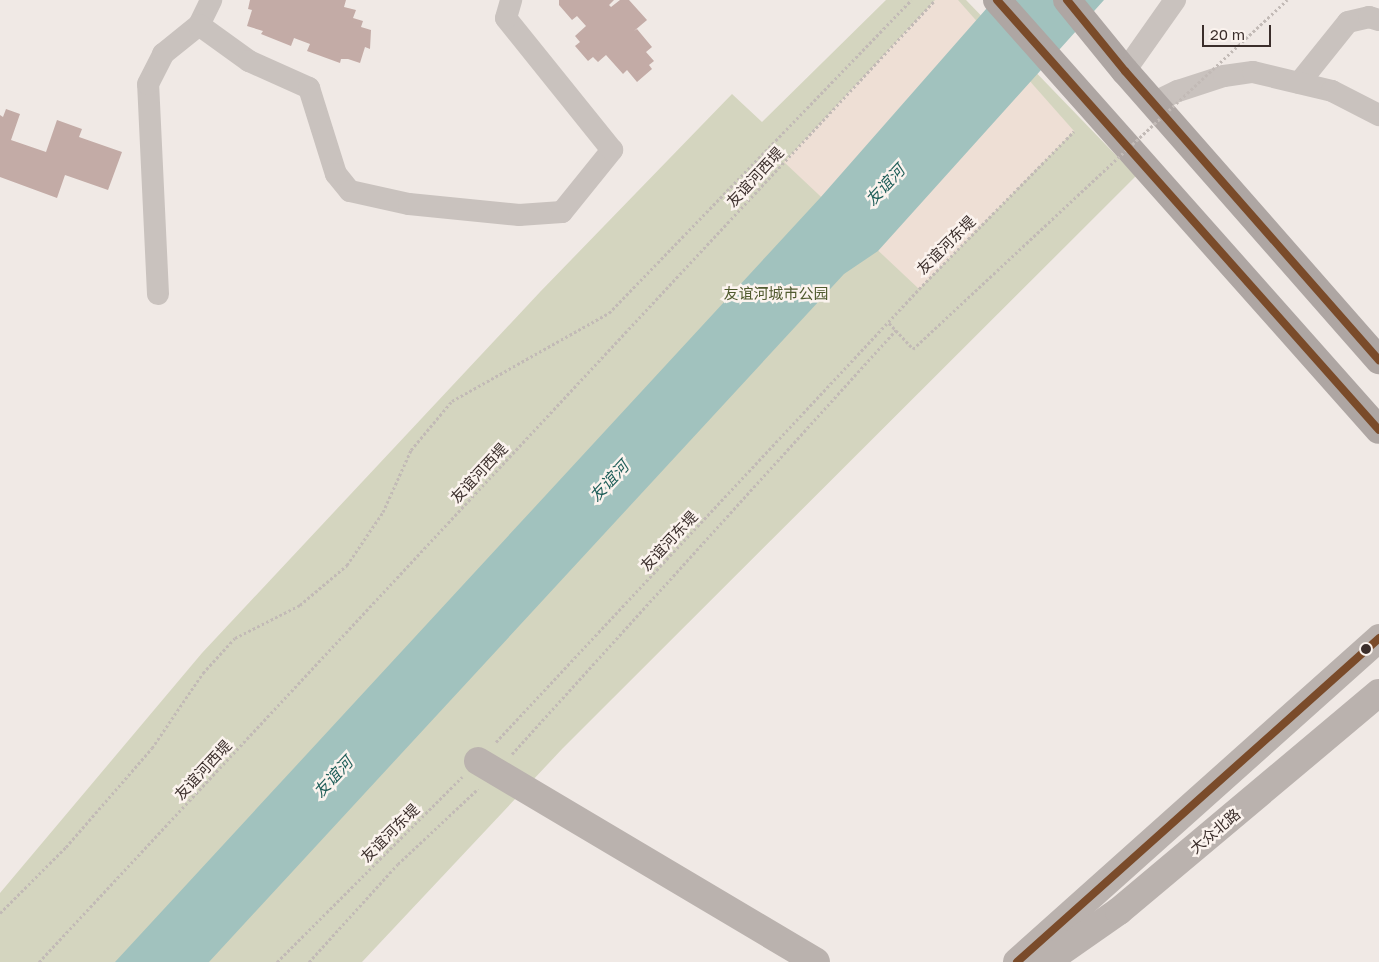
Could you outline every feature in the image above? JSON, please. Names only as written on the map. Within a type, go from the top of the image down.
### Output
[{"type":"main road","points":[[997,0],[1379,430]]},
{"type":"main road","points":[[1067,0],[1125,71],[1379,360]]},
{"type":"main road","points":[[1017,962],[1379,638]]},
{"type":"main road","name":"大众北路","points":[[1046,960],[1119,911],[1379,693]]},
{"type":"main road","points":[[487,767],[816,962]]},
{"type":"street","points":[[158,294],[148,84],[163,54],[199,25],[211,0]]},
{"type":"street","points":[[199,25],[249,61],[309,88],[336,174],[350,191],[409,204],[519,215],[562,212],[612,150],[506,18],[511,0]]},
{"type":"street","points":[[1125,71],[1175,0]]},
{"type":"street","points":[[1299,83],[1348,22],[1369,17],[1379,20]]},
{"type":"street","points":[[1154,104],[1178,92],[1224,76],[1253,72],[1332,91],[1379,115]]},
{"type":"path","points":[[0,913],[66,847],[152,748],[203,673],[235,638],[300,605],[347,565],[383,512],[411,450],[452,401],[609,313],[911,0]]},
{"type":"path","name":"友谊河西堤","points":[[40,962],[935,0]]},
{"type":"path","points":[[889,323],[912,349],[1287,0]]},
{"type":"path","name":"友谊河东堤","points":[[277,962],[487,767],[889,323],[1074,131]]},
{"type":"path","points":[[308,962],[487,767],[896,330]]},
{"type":"green space","name":"友谊河城市公园","points":[[886,0],[966,0],[1136,176],[563,748],[362,962],[0,962],[0,893],[202,653],[540,292],[732,94],[762,122]]},
{"type":"shaded area","points":[[935,0],[958,0],[1074,131],[919,289],[784,162]]},
{"type":"water","name":"友谊河","points":[[994,0],[1104,0],[878,251],[844,274],[209,962],[115,962],[820,198]]},
{"type":"building","points":[[250,0],[346,0],[344,7],[356,10],[353,18],[363,21],[361,27],[371,30],[370,49],[365,47],[360,63],[341,59],[340,63],[307,51],[310,44],[294,38],[291,46],[261,34],[263,31],[247,26],[252,10],[248,9]]},
{"type":"building","points":[[559,0],[614,0],[609,5],[611,7],[620,0],[629,0],[647,20],[634,31],[637,29],[652,47],[646,52],[654,61],[649,65],[652,69],[637,82],[627,70],[623,74],[606,55],[598,62],[593,57],[588,61],[575,46],[580,42],[575,36],[586,26],[577,16],[572,20],[559,5]]},
{"type":"building","points":[[6,109],[20,114],[11,140],[46,152],[57,120],[82,129],[79,137],[122,152],[108,190],[65,175],[57,198],[0,177],[0,115],[3,117]]},
{"type":"transit line","points":[[997,0],[1379,430]]},
{"type":"transit line","points":[[1067,0],[1125,71],[1379,360]]},
{"type":"transit line","points":[[1017,962],[1379,638]]}]
